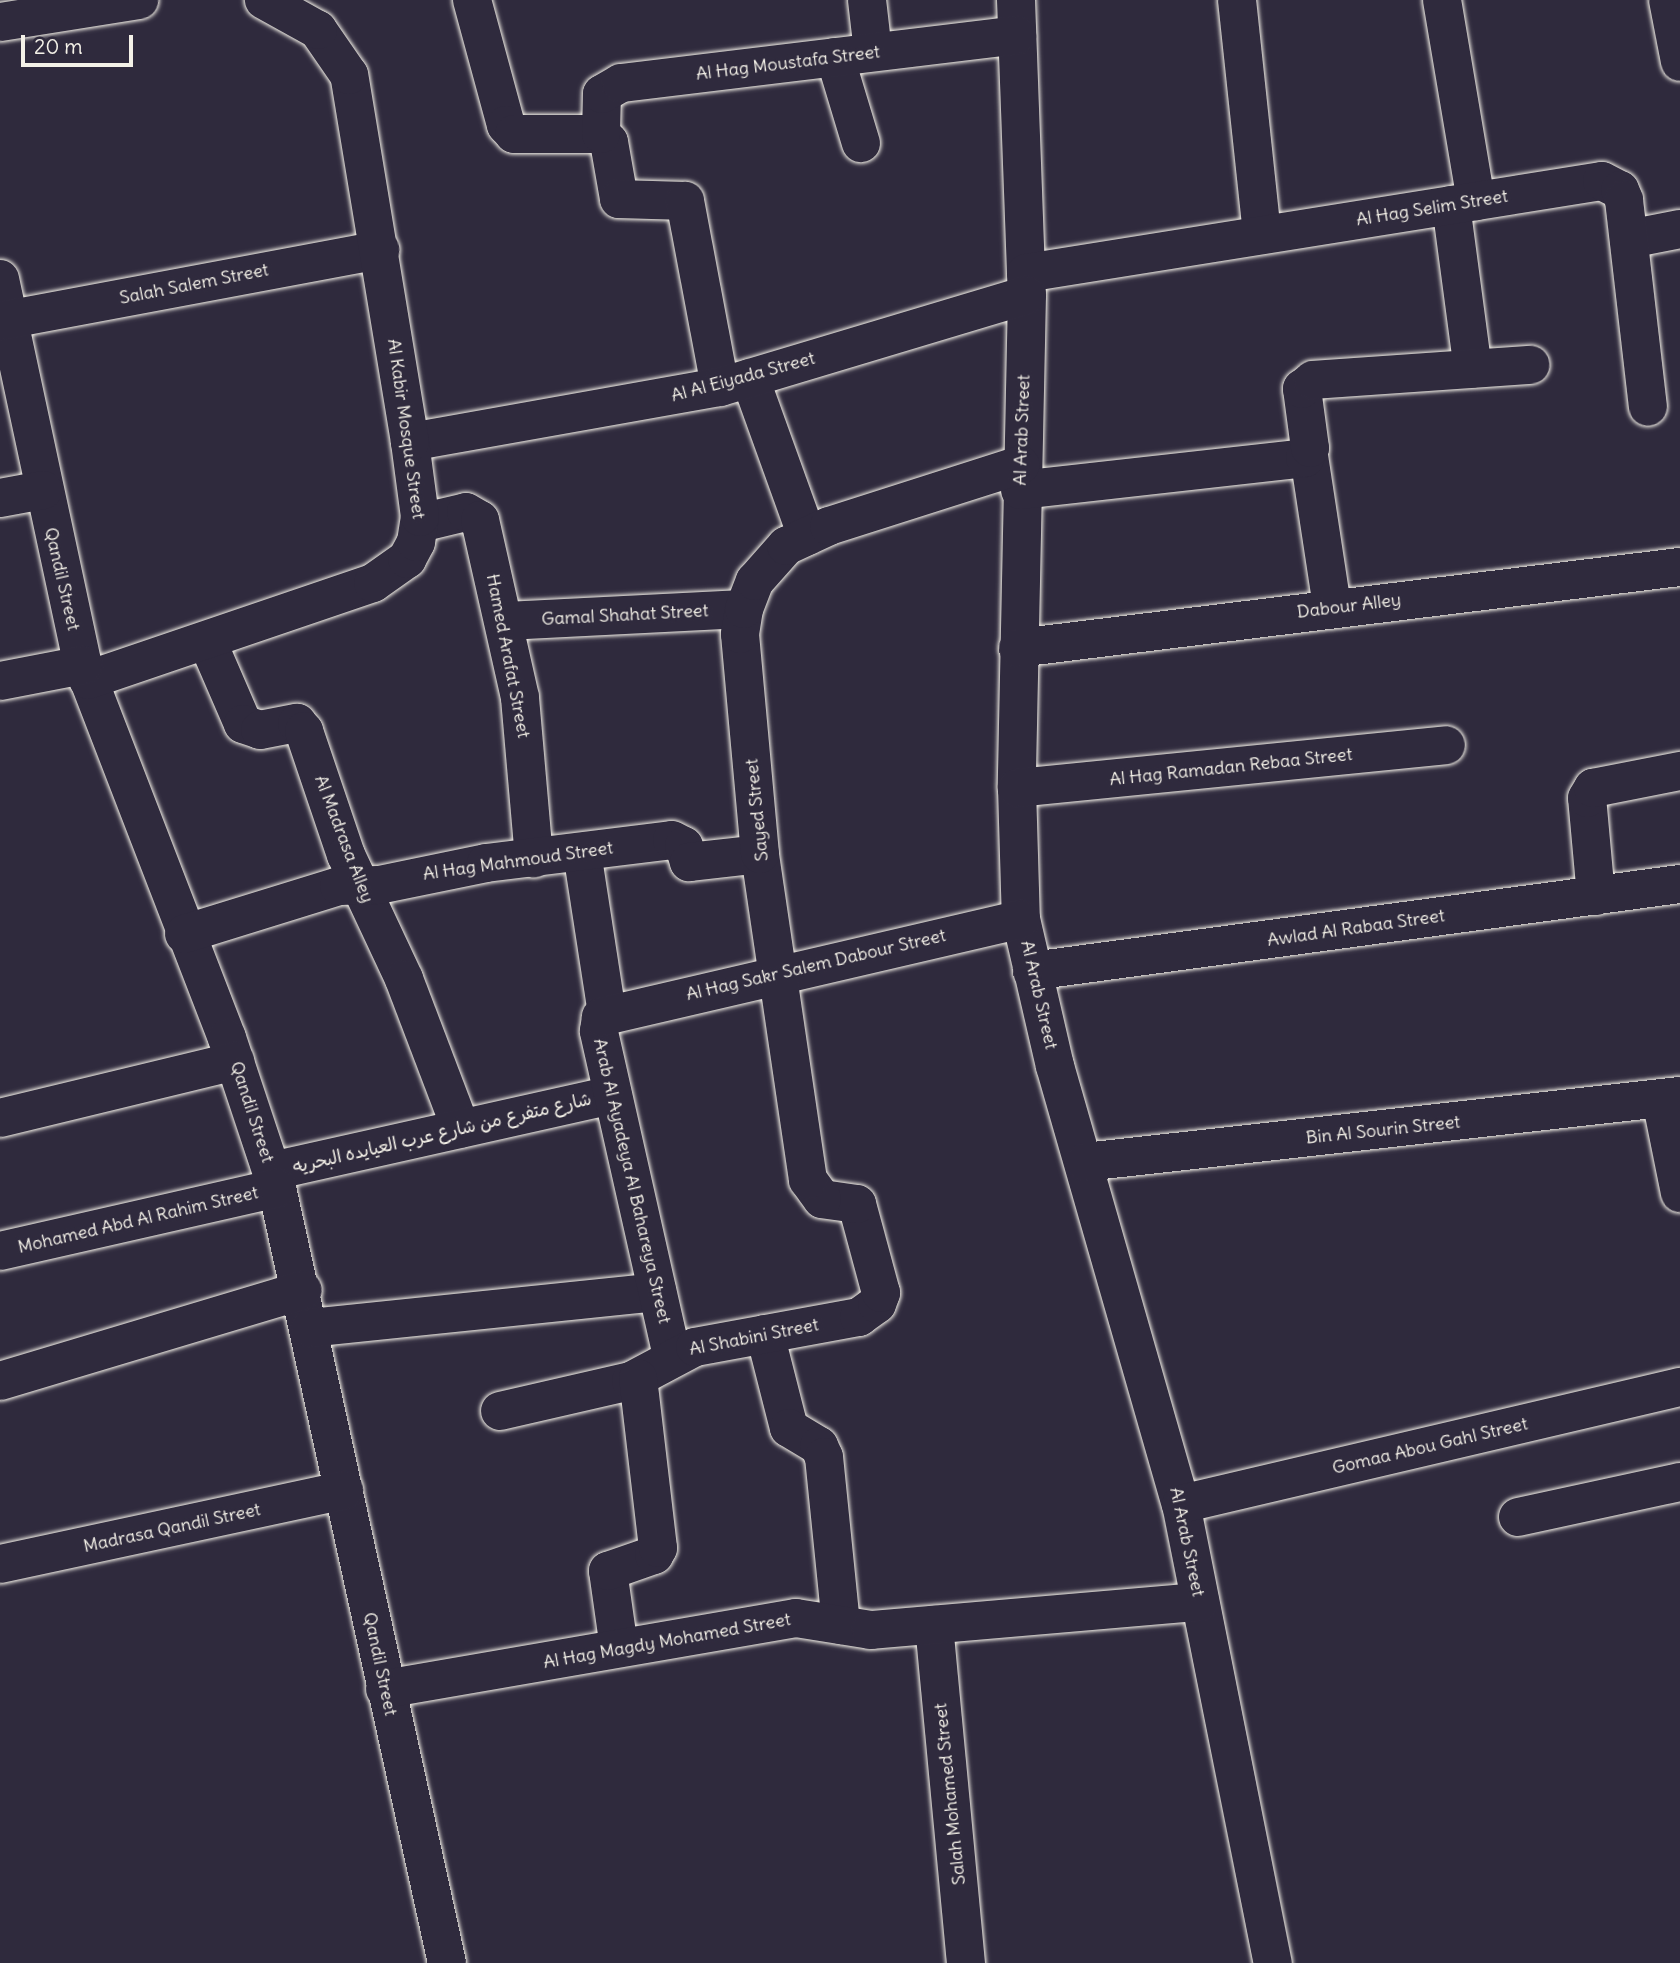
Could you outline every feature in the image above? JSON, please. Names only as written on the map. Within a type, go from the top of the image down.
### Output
[{"type":"street","points":[[0,22],[139,0]]},
{"type":"street","name":"Al Kabir Mosque Street","points":[[0,681],[85,673],[208,643],[393,573],[407,559],[420,523],[411,442],[380,250],[342,58],[318,30],[264,0]]},
{"type":"street","points":[[472,0],[506,125],[526,136],[601,134],[609,142],[619,199],[677,197],[690,208],[735,383],[807,536]]},
{"type":"street","points":[[867,0],[873,52]]},
{"type":"street","points":[[1237,0],[1262,235]]},
{"type":"street","points":[[1442,0],[1463,203],[1473,369]]},
{"type":"street","points":[[1668,0],[1680,62]]},
{"type":"street","name":"Al Hag Moustafa Street","points":[[601,134],[599,105],[610,86],[873,52],[1017,17]]},
{"type":"street","name":"Al Arab Street","points":[[1017,17],[1027,284],[1020,477],[1018,648],[1017,788],[1021,919],[1032,971],[1181,1504],[1273,1963]]},
{"type":"street","points":[[835,57],[861,143]]},
{"type":"street","name":"Al Hag Selim Street","points":[[1027,284],[1262,235],[1463,203],[1612,183],[1624,200],[1648,407]]},
{"type":"street","points":[[1629,239],[1680,229]]},
{"type":"street","name":"Salah Salem Street","points":[[4,320],[380,250]]},
{"type":"street","name":"Qandil Street","points":[[0,279],[4,320],[85,673],[235,1061],[274,1180],[303,1290],[385,1689],[447,1963]]},
{"type":"street","name":"Al Al Eiyada Street","points":[[411,442],[735,383],[1027,284]]},
{"type":"street","points":[[1332,607],[1308,456],[1302,389],[1313,380],[1530,365]]},
{"type":"street","points":[[1020,477],[1308,456]]},
{"type":"street","name":"Sayed Street","points":[[881,1293],[857,1204],[822,1199],[808,1181],[775,974],[760,854],[740,634],[744,609],[768,562],[807,536],[1020,477]]},
{"type":"street","points":[[0,498],[43,490]]},
{"type":"street","name":"Hamed Arafat Street","points":[[420,523],[477,515],[505,621],[520,698],[534,858]]},
{"type":"street","name":"Dabour Alley","points":[[1018,648],[1332,607],[1680,567]]},
{"type":"street","name":"Gamal Shahat Street","points":[[505,621],[744,609]]},
{"type":"street","name":"Al Madrasa Alley","points":[[208,643],[243,724],[260,730],[297,723],[304,731],[359,886],[404,979],[461,1129]]},
{"type":"street","name":"Al Hag Ramadan Rebaa Street","points":[[1017,788],[1446,745]]},
{"type":"street","points":[[1596,896],[1587,798],[1592,788],[1680,771]]},
{"type":"street","name":"Al Hag Mahmoud Street","points":[[184,934],[330,888],[359,886],[534,858],[672,840],[684,846],[689,862],[760,854]]},
{"type":"street","name":"Arab Al Ayadeya Al Bahareya Street","points":[[582,852],[608,1012],[599,1031],[671,1356]]},
{"type":"street","name":"Awlad Al Rabaa Street","points":[[1032,971],[1680,884]]},
{"type":"street","name":"Al Hag Sakr Salem Dabour Street","points":[[608,1012],[1021,919]]},
{"type":"street","points":[[0,1118],[235,1061]]},
{"type":"street","name":"شارع متفرع من شارع عرب العيايده البحريه","points":[[274,1180],[461,1129],[613,1095]]},
{"type":"street","points":[[1671,1098],[1680,1193]]},
{"type":"street","name":"Bin Al Sourin Street","points":[[1085,1162],[1671,1098]]},
{"type":"street","name":"Mohamed Abd Al Rahim Street","points":[[0,1251],[274,1180]]},
{"type":"street","points":[[0,1381],[303,1290]]},
{"type":"street","points":[[310,1328],[657,1292]]},
{"type":"street","name":"Al Shabini Street","points":[[500,1411],[638,1378],[671,1356],[765,1334],[859,1317],[881,1293]]},
{"type":"street","points":[[765,1334],[789,1428],[819,1446],[824,1457],[841,1625]]},
{"type":"street","points":[[619,1648],[608,1571],[654,1555],[658,1548],[638,1378]]},
{"type":"street","name":"Gomaa Abou Gahl Street","points":[[1181,1504],[1680,1387]]},
{"type":"street","points":[[1518,1517],[1680,1482]]},
{"type":"street","name":"Madrasa Qandil Street","points":[[0,1564],[344,1490]]},
{"type":"street","name":"Al Hag Magdy Mohamed Street","points":[[385,1689],[796,1618],[871,1630],[1199,1601]]},
{"type":"street","name":"Salah Mohamed Street","points":[[934,1625],[966,1963]]}]
